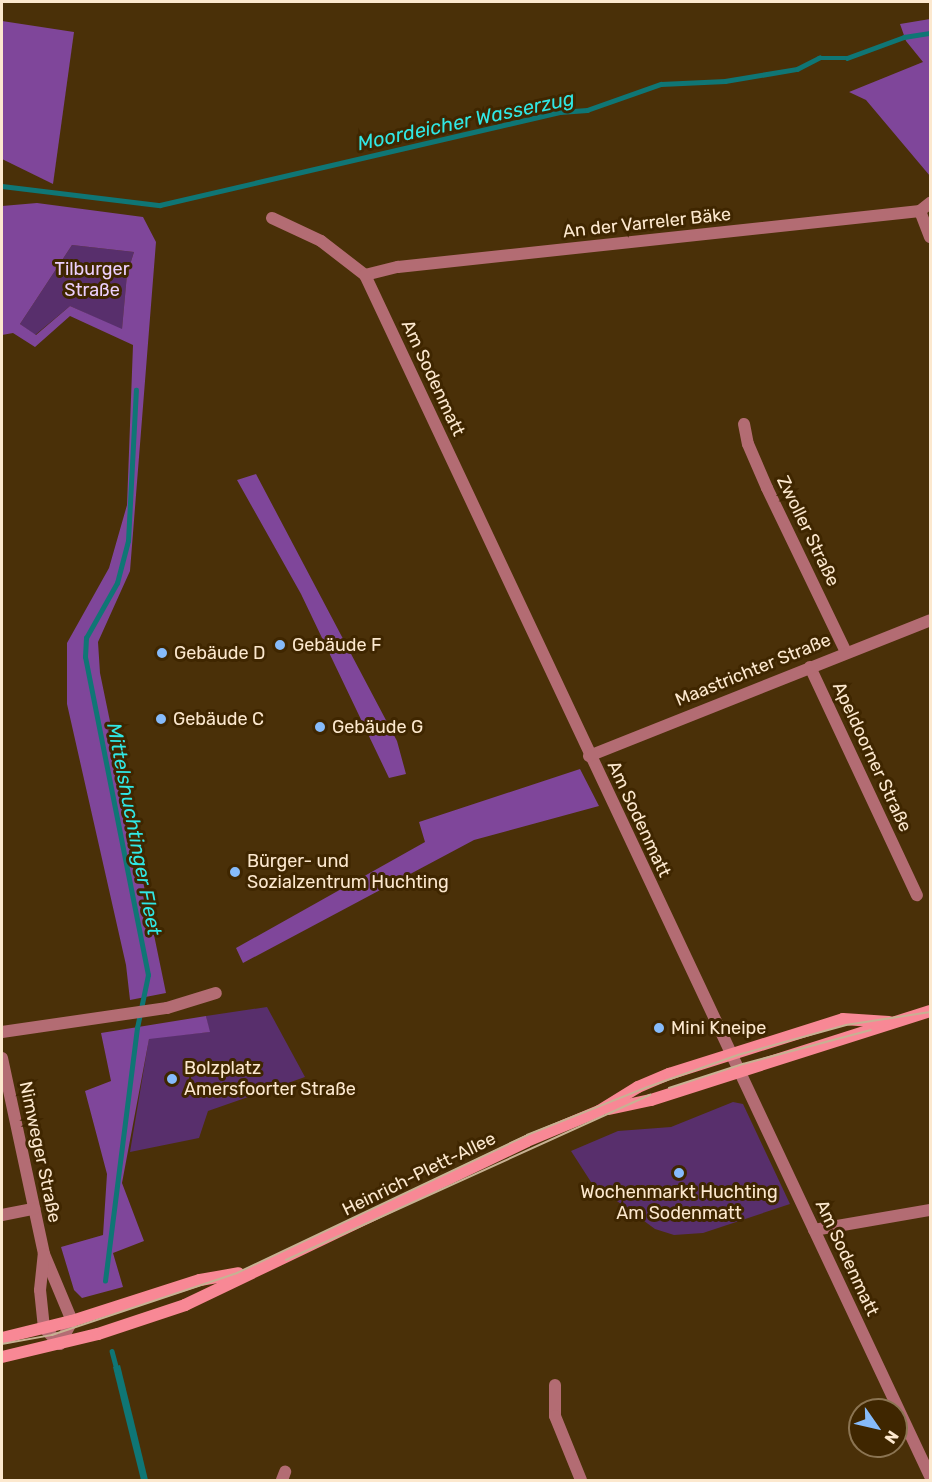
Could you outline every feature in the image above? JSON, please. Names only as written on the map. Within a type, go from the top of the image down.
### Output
[{"type":"main road","name":"Heinrich-Plett-Allee","points":[[599,1111],[651,1100],[738,1070],[849,1039],[889,1022],[930,1011]]},
{"type":"main road","name":"Heinrich-Plett-Allee","points":[[2,1358],[60,1344],[185,1305],[254,1270],[599,1111],[638,1087],[731,1053],[843,1019],[889,1022]]},
{"type":"main road","name":"Heinrich-Plett-Allee","points":[[2,1338],[72,1321],[200,1280],[254,1270]]},
{"type":"street","points":[[925,207],[930,237]]},
{"type":"street","name":"An der Varreler Bäke","points":[[366,275],[404,266],[925,207]]},
{"type":"street","name":"Am Sodenmatt","points":[[272,218],[321,241],[366,275],[589,756],[930,1476]]},
{"type":"street","name":"Zwoller Straße","points":[[744,424],[748,444],[767,488],[846,652]]},
{"type":"street","name":"Maastrichter Straße","points":[[589,756],[930,620]]},
{"type":"street","name":"Apeldoorner Straße","points":[[810,667],[917,895]]},
{"type":"street","points":[[2,1032],[166,1008],[216,993]]},
{"type":"street","name":"Nimweger Straße","points":[[2,1058],[44,1254],[72,1321]]},
{"type":"street","points":[[2,1215],[34,1209]]},
{"type":"street","points":[[814,1230],[930,1210]]},
{"type":"street","name":"Nimweger Straße","points":[[44,1254],[40,1290],[44,1328]]},
{"type":"street","points":[[44,1328],[60,1344],[72,1321]]},
{"type":"street","points":[[555,1385],[555,1416],[581,1480]]},
{"type":"green space","name":"Tilburger Straße","points":[[72,245],[134,252],[127,274],[122,330],[70,306],[35,335],[20,324]]},
{"type":"green space","points":[[267,1007],[305,1077],[208,1111],[199,1138],[130,1152],[149,1038],[209,1032],[206,1016]]},
{"type":"green space","points":[[733,1102],[743,1104],[790,1204],[703,1233],[674,1235],[655,1229],[591,1182],[571,1151],[618,1131],[671,1127]]},
{"type":"shaded area","points":[[930,19],[930,176],[866,100],[849,92],[923,62],[906,41],[900,24]]},
{"type":"shaded area","points":[[2,21],[74,32],[53,184],[2,159]]},
{"type":"shaded area","points":[[37,203],[143,217],[156,242],[130,571],[98,642],[100,673],[166,993],[130,1000],[126,965],[67,704],[67,643],[109,568],[127,505],[133,345],[70,316],[35,347],[13,333],[2,335],[2,206]],"holes":[[[72,245],[134,252],[127,274],[122,329],[70,306],[36,335],[20,324]]]},
{"type":"shaded area","points":[[256,474],[397,741],[406,774],[389,778],[301,594],[237,480]]},
{"type":"shaded area","points":[[580,769],[599,806],[474,840],[243,963],[236,948],[425,842],[419,822]]},
{"type":"shaded area","points":[[206,1016],[210,1032],[149,1039],[122,1183],[144,1241],[113,1253],[123,1287],[82,1298],[74,1290],[61,1247],[103,1235],[107,1174],[85,1091],[111,1081],[101,1033]]},
{"type":"water","points":[[120,1365],[148,1480],[141,1480],[113,1367]]},
{"type":"waterway","name":"Moordeicher Wasserzug","points":[[2,186],[160,205],[560,112],[587,110],[661,84],[725,81],[797,69],[819,58],[847,58],[904,37],[930,33]]},
{"type":"waterway","name":"Mittelshuchtinger Fleet","points":[[105,1281],[137,1028],[148,975],[85,657],[86,638],[117,583],[128,541],[136,390]]},
{"type":"waterway","name":"Mittelshuchtinger Fleet","points":[[112,1351],[117,1370]]},
{"type":"tram line","points":[[2,1344],[52,1335],[237,1273],[527,1135],[645,1088],[738,1055],[846,1025],[930,1012]]},
{"type":"tram line","points":[[669,1088],[743,1064],[871,1030]]},
{"type":"tram line","points":[[286,1260],[650,1095]]},
{"type":"place","name":"Gebäude F","points":[[280,645]]},
{"type":"place","name":"Gebäude D","points":[[162,653]]},
{"type":"place","name":"Gebäude C","points":[[161,719]]},
{"type":"place","name":"Gebäude G","points":[[320,727]]},
{"type":"place","name":"Bürger- und Sozialzentrum Huchting","points":[[235,872]]},
{"type":"place","name":"Mini Kneipe","points":[[659,1028]]},
{"type":"place","name":"Bolzplatz Amersfoorter Straße","points":[[172,1079]]},
{"type":"place","name":"Wochenmarkt Huchting Am Sodenmatt","points":[[679,1173]]}]
